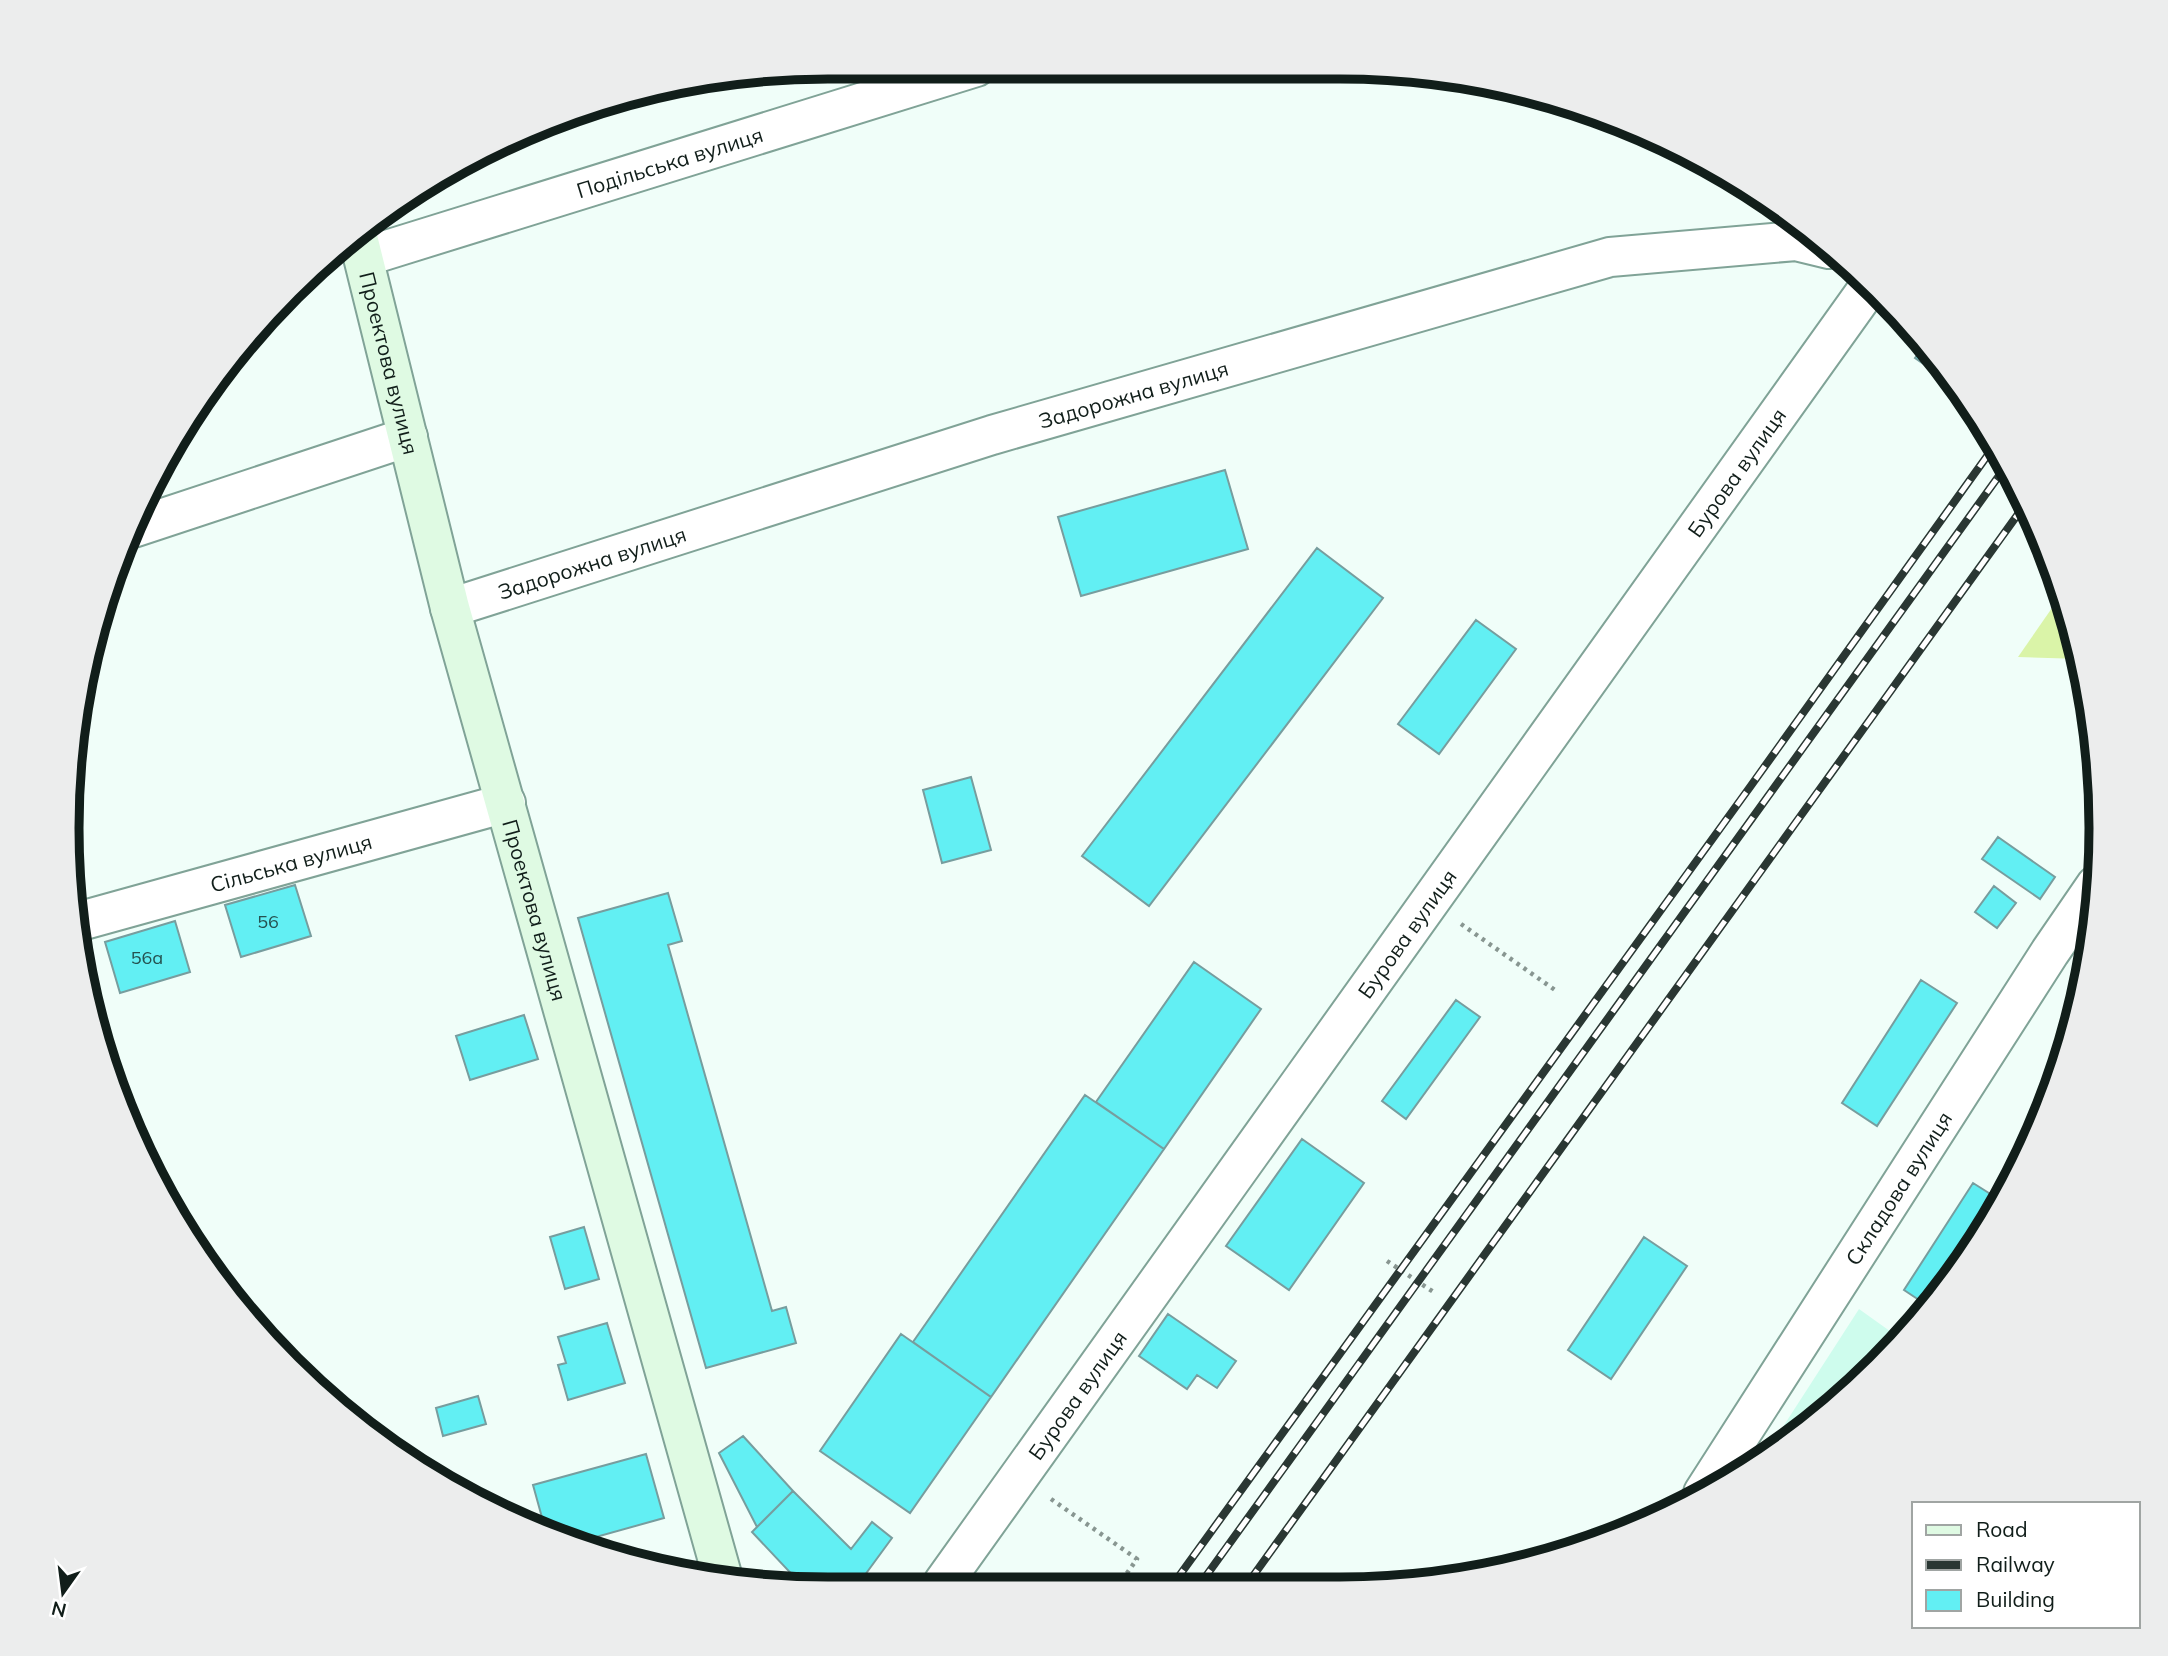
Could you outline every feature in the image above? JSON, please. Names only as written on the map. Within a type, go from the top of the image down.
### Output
[{"type":"main road","name":"Проектова вулиця","points":[[361,247],[450,608],[720,1569]]},
{"type":"street","name":"Подільська вулиця","points":[[361,247],[935,79]]},
{"type":"street","name":"Задорожна вулиця","points":[[450,608],[992,435],[1610,257],[1796,241],[1808,244]]},
{"type":"street","name":"Бурова вулиця","points":[[947,1577],[1865,293]]},
{"type":"street","points":[[143,525],[408,437]]},
{"type":"street","name":"Сільська вулиця","points":[[84,920],[506,803]]},
{"type":"street","name":"Складова вулиця","points":[[1717,1476],[2086,900]]},
{"type":"path","points":[[1430,902],[1555,990]]},
{"type":"path","points":[[1388,1261],[1435,1293]]},
{"type":"path","points":[[1018,1477],[1137,1559],[1124,1577]]},
{"type":"shaded area","points":[[1859,1309],[1893,1333],[1834,1391],[1777,1435]]},
{"type":"green space","points":[[2055,604],[2070,659],[2018,657]]},
{"type":"building","points":[[1919,353],[1933,370],[1915,358]]},
{"type":"building","points":[[1225,470],[1248,549],[1081,596],[1058,517]]},
{"type":"building","points":[[1317,548],[1383,598],[1149,906],[1082,856]]},
{"type":"building","points":[[1476,620],[1516,649],[1439,754],[1398,724]]},
{"type":"building","points":[[971,777],[991,850],[942,863],[923,790]]},
{"type":"building","points":[[1998,837],[2055,877],[2040,899],[1982,859]]},
{"type":"building","points":[[295,885],[311,936],[241,957],[225,905]]},
{"type":"building","points":[[1994,886],[2016,903],[1997,928],[1975,912]]},
{"type":"building","points":[[668,893],[682,941],[668,945],[772,1311],[786,1307],[796,1343],[706,1368],[578,918]]},
{"type":"building","points":[[175,921],[190,972],[120,993],[105,942]]},
{"type":"building","points":[[1194,962],[1261,1009],[1164,1149],[1096,1102]]},
{"type":"building","points":[[1921,980],[1957,1003],[1877,1126],[1842,1103]]},
{"type":"building","points":[[1456,1000],[1480,1017],[1406,1119],[1382,1101]]},
{"type":"building","points":[[524,1015],[538,1059],[470,1080],[456,1036]]},
{"type":"building","points":[[1085,1095],[1164,1149],[991,1397],[913,1342]]},
{"type":"building","points":[[1302,1139],[1364,1183],[1289,1290],[1226,1246]]},
{"type":"building","points":[[1973,1183],[1993,1196],[1963,1244],[1920,1301],[1904,1290]]},
{"type":"building","points":[[584,1227],[599,1279],[565,1289],[550,1237]]},
{"type":"building","points":[[1644,1237],[1687,1266],[1611,1379],[1568,1350]]},
{"type":"building","points":[[1168,1314],[1236,1361],[1217,1388],[1197,1375],[1187,1389],[1139,1356]]},
{"type":"building","points":[[607,1323],[625,1383],[568,1400],[558,1365],[566,1363],[558,1337]]},
{"type":"building","points":[[901,1334],[991,1397],[910,1513],[820,1451]]},
{"type":"building","points":[[478,1396],[486,1424],[443,1436],[436,1408]]},
{"type":"building","points":[[743,1436],[793,1491],[757,1527],[719,1453]]},
{"type":"building","points":[[646,1454],[664,1518],[591,1538],[543,1521],[533,1485]]},
{"type":"building","points":[[793,1491],[851,1549],[872,1522],[892,1538],[863,1577],[794,1576],[752,1532]]},
{"type":"railway","points":[[1178,1577],[1989,453]]},
{"type":"railway","points":[[1205,1577],[2000,474]]},
{"type":"railway","points":[[1252,1577],[2019,513]]}]
